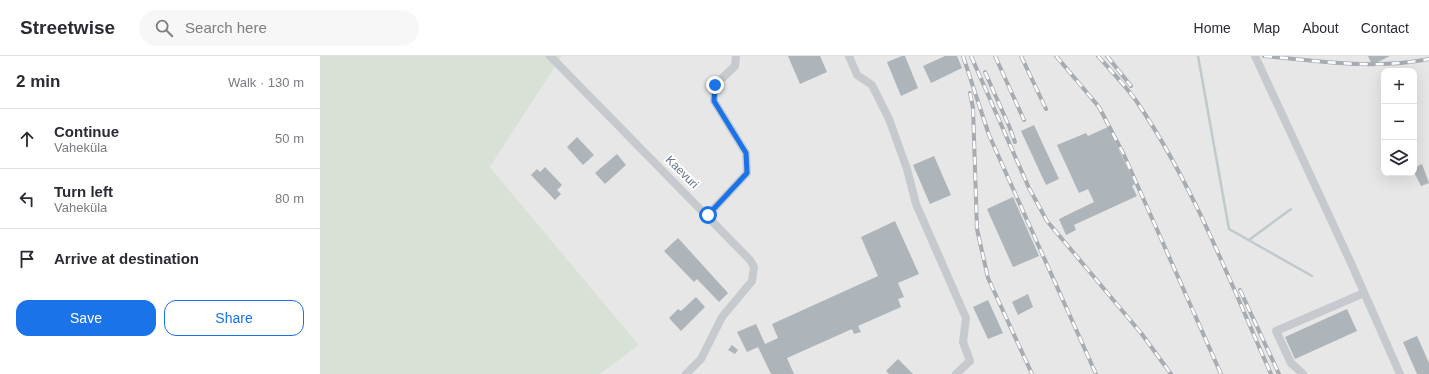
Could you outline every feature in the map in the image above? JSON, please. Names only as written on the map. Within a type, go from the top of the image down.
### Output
[{"type":"street","name":"Kaevuri","points":[[550,56],[708,215],[750,260],[754,267],[752,281],[722,317],[701,359],[686,374]]},
{"type":"street","points":[[708,215],[747,173],[746,153],[714,101],[715,85],[735,66],[736,56]]},
{"type":"street","points":[[849,56],[857,74],[872,85],[888,119],[907,169],[916,204],[966,318],[963,342],[970,361],[956,374]]},
{"type":"street","points":[[1255,56],[1400,374]]},
{"type":"street","points":[[1303,374],[1291,363],[1276,331],[1364,293]]},
{"type":"shaded area","points":[[320,56],[562,56],[490,167],[639,345],[600,374],[320,374]]},
{"type":"shaded area","points":[[562,56],[1429,56],[1429,374],[600,374],[639,345],[490,167]]},
{"type":"building","points":[[788,56],[820,56],[827,72],[800,84]]},
{"type":"building","points":[[905,56],[918,88],[901,96],[887,62]]},
{"type":"building","points":[[945,56],[957,56],[962,68],[931,83],[923,66]]},
{"type":"building","points":[[1368,56],[1390,56],[1372,65]]},
{"type":"building","points":[[1034,125],[1059,179],[1046,185],[1021,131]]},
{"type":"building","points":[[1108,127],[1135,184],[1132,186],[1137,196],[1074,225],[1076,230],[1066,235],[1059,219],[1094,202],[1088,189],[1079,193],[1057,145],[1086,133],[1088,136]]},
{"type":"building","points":[[577,137],[594,155],[583,165],[567,147]]},
{"type":"building","points":[[617,154],[626,165],[605,184],[595,173]]},
{"type":"building","points":[[934,156],[951,195],[930,204],[913,165]]},
{"type":"building","points":[[1422,164],[1429,183],[1421,186],[1416,176],[1417,166]]},
{"type":"building","points":[[545,167],[562,185],[557,190],[561,194],[555,200],[531,175],[537,169],[540,172]]},
{"type":"building","points":[[1013,197],[1039,256],[1013,267],[987,209]]},
{"type":"building","points":[[895,221],[919,274],[898,283],[904,297],[898,299],[901,307],[858,326],[861,332],[854,334],[852,329],[787,358],[794,374],[771,374],[758,347],[747,352],[737,332],[756,324],[765,344],[778,338],[772,324],[878,276],[861,237]]},
{"type":"building","points":[[678,238],[728,293],[719,302],[697,279],[694,282],[664,251]]},
{"type":"building","points":[[1028,294],[1033,307],[1018,315],[1012,302]]},
{"type":"building","points":[[696,297],[705,307],[681,331],[669,318],[678,309],[681,311]]},
{"type":"building","points":[[988,300],[1003,333],[988,339],[973,307]]},
{"type":"building","points":[[1347,309],[1357,331],[1295,359],[1285,337]]},
{"type":"building","points":[[1417,336],[1429,363],[1429,374],[1417,374],[1403,342]]},
{"type":"building","points":[[732,345],[738,350],[735,354],[728,350]]},
{"type":"building","points":[[898,359],[913,374],[889,374],[886,371]]},
{"type":"waterway","points":[[1198,56],[1229,229],[1312,276]]},
{"type":"waterway","points":[[1249,240],[1291,209]]},
{"type":"railway","points":[[963,56],[989,135],[1096,374]]},
{"type":"railway","points":[[971,56],[1029,188],[1047,221],[1141,333],[1171,374]]},
{"type":"railway","points":[[995,56],[1024,120]]},
{"type":"railway","points":[[1021,56],[1046,109]]},
{"type":"railway","points":[[1056,56],[1099,107],[1124,155],[1221,374]]},
{"type":"railway","points":[[1098,56],[1137,102],[1176,167],[1210,235],[1271,374]]},
{"type":"railway","points":[[1107,56],[1131,86]]},
{"type":"railway","points":[[1264,56],[1346,64],[1388,64],[1429,59]]},
{"type":"railway","points":[[985,72],[1015,142]]},
{"type":"railway","points":[[970,93],[973,108],[977,229],[988,278],[1032,374]]},
{"type":"railway","points":[[1240,290],[1279,374]]},
{"type":"route","points":[[708,215],[747,173],[746,153],[714,101],[715,85]]}]
